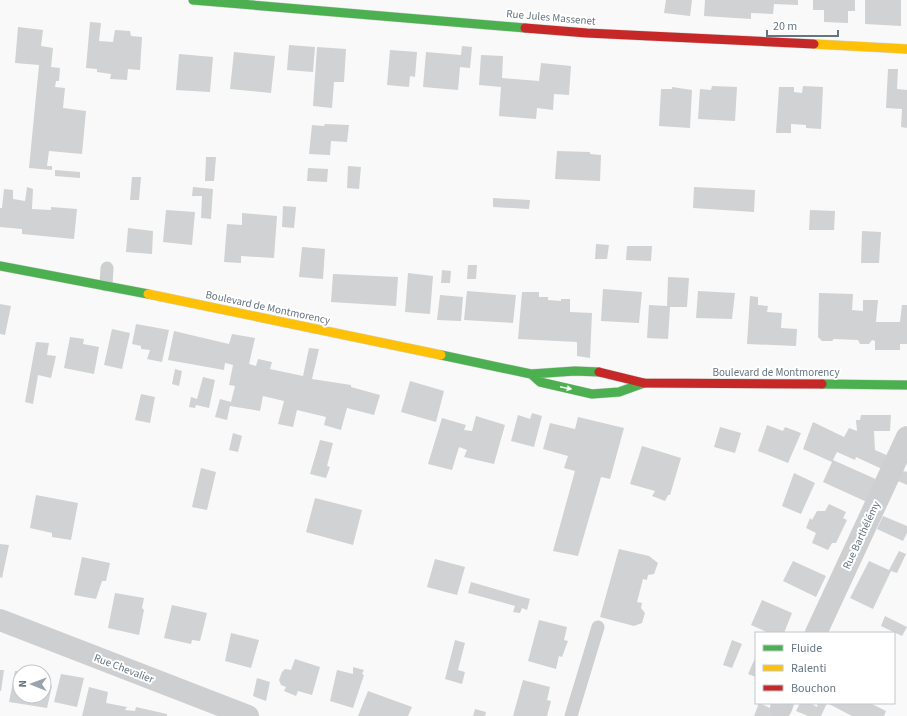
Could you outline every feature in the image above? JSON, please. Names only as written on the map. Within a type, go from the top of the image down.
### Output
[{"type":"street","name":"Rue Jules Massenet","points":[[193,0],[262,3],[587,33],[907,49]]},
{"type":"street","name":"Boulevard de Montmorency","points":[[0,266],[106,285],[530,374],[560,370],[595,370],[619,375],[644,383],[907,385]]},
{"type":"street","name":"Boulevard de Montmorency","points":[[530,374],[540,382],[592,394],[619,392],[644,383]]},
{"type":"street","name":"Rue Barthélémy","points":[[816,632],[907,437]]},
{"type":"street","name":"Rue Chevalier","points":[[0,620],[248,716]]},
{"type":"lane","points":[[106,285],[107,268]]},
{"type":"lane","points":[[571,716],[598,627]]},
{"type":"building","points":[[666,0],[692,0],[690,16],[664,13]]},
{"type":"building","points":[[705,0],[798,0],[798,5],[774,4],[773,14],[751,13],[751,19],[704,16]]},
{"type":"building","points":[[813,0],[855,0],[855,11],[848,11],[848,23],[824,22],[824,10],[813,10]]},
{"type":"building","points":[[865,0],[901,0],[901,26],[865,24]]},
{"type":"building","points":[[90,22],[101,23],[99,41],[113,42],[115,30],[130,31],[131,36],[142,37],[140,70],[128,69],[127,80],[110,79],[111,74],[97,72],[97,69],[86,68]]},
{"type":"building","points":[[18,27],[43,30],[41,46],[53,48],[51,67],[60,68],[59,81],[56,81],[55,87],[65,88],[63,108],[86,111],[82,154],[49,151],[47,166],[52,166],[52,170],[29,168],[39,65],[15,63]]},
{"type":"building","points":[[289,45],[315,47],[313,72],[287,70]]},
{"type":"building","points":[[462,46],[472,47],[470,68],[460,67],[458,90],[423,87],[426,52],[461,55]]},
{"type":"building","points":[[317,47],[346,49],[344,82],[334,82],[332,108],[313,106]]},
{"type":"building","points":[[390,50],[417,52],[415,77],[410,76],[409,87],[387,85]]},
{"type":"building","points":[[234,52],[275,56],[271,93],[230,89]]},
{"type":"building","points":[[179,54],[213,57],[210,92],[176,90]]},
{"type":"building","points":[[481,55],[503,56],[502,78],[539,81],[541,63],[571,66],[569,95],[554,94],[553,110],[537,108],[536,119],[499,116],[501,87],[479,85]]},
{"type":"building","points":[[888,69],[898,69],[897,89],[907,90],[907,128],[901,127],[902,109],[886,108]]},
{"type":"building","points":[[712,86],[737,87],[735,121],[698,119],[700,89],[711,90]]},
{"type":"building","points":[[803,86],[823,87],[821,129],[806,128],[806,125],[791,124],[791,133],[776,133],[779,87],[794,87],[794,92],[802,93]]},
{"type":"building","points":[[672,87],[692,90],[690,128],[659,126],[661,89],[672,89]]},
{"type":"building","points":[[325,124],[349,125],[347,142],[331,141],[330,155],[309,154],[312,125],[324,126]]},
{"type":"building","points":[[557,151],[590,152],[590,154],[601,155],[600,181],[555,179]]},
{"type":"building","points":[[206,157],[216,157],[214,181],[205,181]]},
{"type":"building","points":[[348,166],[361,167],[359,189],[347,188]]},
{"type":"building","points":[[308,168],[328,169],[327,182],[307,181]]},
{"type":"building","points":[[55,170],[80,172],[80,178],[55,176]]},
{"type":"building","points":[[132,177],[141,177],[139,200],[130,200]]},
{"type":"building","points":[[27,187],[33,189],[32,209],[51,210],[51,207],[77,209],[74,239],[22,234],[22,229],[0,227],[0,208],[2,208],[4,189],[13,190],[13,199],[25,201]]},
{"type":"building","points":[[193,187],[213,189],[211,219],[201,218],[202,196],[192,196]]},
{"type":"building","points":[[694,187],[755,190],[754,212],[693,208]]},
{"type":"building","points":[[493,198],[530,200],[529,209],[493,207]]},
{"type":"building","points":[[283,206],[296,207],[294,228],[282,227]]},
{"type":"building","points":[[166,210],[195,212],[192,245],[163,242]]},
{"type":"building","points":[[810,210],[835,211],[834,230],[809,230]]},
{"type":"building","points":[[242,213],[277,216],[274,258],[241,256],[241,263],[224,262],[227,224],[242,225]]},
{"type":"building","points":[[128,228],[153,231],[152,254],[126,252]]},
{"type":"building","points":[[862,231],[881,232],[879,263],[861,263]]},
{"type":"building","points":[[596,244],[609,245],[607,259],[595,259]]},
{"type":"building","points":[[627,246],[652,246],[651,261],[626,260]]},
{"type":"building","points":[[302,247],[325,249],[323,279],[299,277]]},
{"type":"building","points":[[468,265],[477,265],[476,279],[467,279]]},
{"type":"building","points":[[442,270],[451,271],[450,283],[441,283]]},
{"type":"building","points":[[408,273],[433,276],[430,314],[405,312]]},
{"type":"building","points":[[333,274],[398,277],[396,306],[331,302]]},
{"type":"building","points":[[668,277],[689,278],[687,307],[670,307],[668,339],[647,338],[649,305],[667,306]]},
{"type":"building","points":[[603,289],[642,292],[639,323],[601,321]]},
{"type":"building","points":[[467,291],[516,295],[513,323],[464,320]]},
{"type":"building","points":[[698,291],[735,293],[732,319],[696,318]]},
{"type":"building","points":[[522,292],[539,292],[539,297],[548,297],[548,300],[561,301],[561,299],[570,299],[570,312],[592,313],[590,358],[577,356],[577,342],[518,339]]},
{"type":"building","points":[[819,293],[853,294],[852,310],[863,311],[863,300],[878,300],[876,322],[900,322],[902,305],[907,305],[907,344],[900,344],[900,350],[875,350],[875,341],[872,340],[869,344],[860,344],[858,340],[834,339],[832,341],[822,341],[818,337]]},
{"type":"building","points":[[440,295],[463,297],[461,321],[437,320]]},
{"type":"building","points":[[750,296],[758,297],[758,305],[768,306],[767,312],[782,313],[781,328],[797,329],[796,346],[747,344]]},
{"type":"building","points":[[0,304],[11,306],[5,335],[0,334]]},
{"type":"building","points":[[136,324],[169,330],[162,362],[147,359],[150,350],[141,349],[141,346],[132,344]]},
{"type":"building","points":[[112,329],[130,333],[122,369],[104,365]]},
{"type":"building","points":[[174,331],[229,344],[232,334],[255,338],[249,364],[256,366],[258,359],[272,362],[270,369],[303,376],[309,348],[319,349],[312,379],[351,385],[351,387],[380,395],[374,415],[347,408],[341,430],[324,425],[326,417],[297,410],[293,427],[278,424],[284,401],[263,396],[260,411],[230,406],[227,420],[215,417],[220,399],[231,402],[235,386],[229,385],[233,365],[225,363],[224,370],[168,360]]},
{"type":"building","points":[[70,337],[84,339],[83,344],[99,347],[94,374],[64,368]]},
{"type":"building","points":[[36,342],[49,343],[47,355],[56,356],[51,378],[38,375],[33,404],[25,402]]},
{"type":"building","points":[[175,369],[182,371],[179,386],[172,384]]},
{"type":"building","points":[[203,377],[215,380],[209,408],[196,405],[195,408],[189,407],[191,397],[197,399]]},
{"type":"building","points":[[410,381],[444,391],[436,422],[401,412]]},
{"type":"building","points":[[141,394],[155,397],[150,423],[135,420]]},
{"type":"building","points":[[532,413],[542,416],[534,447],[511,441],[518,415],[530,419]]},
{"type":"building","points":[[861,415],[891,415],[890,431],[874,431],[875,450],[891,457],[884,470],[856,457],[855,460],[837,452],[833,460],[880,481],[869,503],[823,482],[832,462],[803,449],[813,422],[844,437],[849,428],[857,431],[856,420],[860,420]]},
{"type":"building","points":[[476,416],[505,425],[494,464],[464,457],[467,450],[459,447],[452,470],[428,464],[442,418],[466,425],[464,430],[472,431]]},
{"type":"building","points":[[578,417],[624,428],[610,479],[601,477],[578,556],[553,551],[575,471],[564,468],[568,456],[543,449],[550,423],[575,429]]},
{"type":"building","points":[[767,425],[783,431],[785,427],[801,433],[788,463],[758,451]]},
{"type":"building","points":[[720,427],[741,433],[735,453],[714,447]]},
{"type":"building","points":[[233,433],[242,436],[238,452],[229,450]]},
{"type":"building","points":[[320,440],[333,443],[327,466],[330,467],[326,478],[310,474]]},
{"type":"building","points":[[642,446],[681,458],[670,495],[668,495],[665,501],[652,496],[655,491],[630,484]]},
{"type":"building","points":[[201,468],[216,472],[207,510],[192,507]]},
{"type":"building","points":[[903,471],[907,472],[907,485],[898,481]]},
{"type":"building","points":[[794,473],[815,483],[801,514],[782,506]]},
{"type":"building","points":[[36,495],[78,503],[71,540],[52,537],[52,533],[30,528]]},
{"type":"building","points":[[315,498],[362,510],[353,545],[306,532]]},
{"type":"building","points":[[829,504],[846,512],[843,518],[847,520],[836,543],[832,543],[828,550],[812,543],[816,533],[806,528],[810,518],[812,520],[817,511],[825,511]]},
{"type":"building","points":[[883,516],[907,526],[907,533],[903,541],[877,529]]},
{"type":"building","points":[[0,544],[9,545],[2,578],[0,577]]},
{"type":"building","points":[[619,549],[649,556],[658,563],[654,574],[648,575],[647,580],[643,579],[637,602],[642,603],[641,608],[645,613],[642,623],[634,626],[600,617]]},
{"type":"building","points":[[899,551],[906,554],[897,573],[891,571],[873,609],[850,598],[869,561],[889,570]]},
{"type":"building","points":[[82,557],[110,563],[106,581],[102,581],[96,599],[74,595]]},
{"type":"building","points":[[435,559],[465,567],[457,595],[427,587]]},
{"type":"building","points":[[793,561],[826,576],[816,597],[783,581]]},
{"type":"building","points":[[471,582],[530,599],[527,610],[522,608],[520,613],[513,612],[515,606],[468,593]]},
{"type":"building","points":[[115,593],[144,598],[142,608],[144,610],[139,635],[108,628]]},
{"type":"building","points":[[762,600],[792,613],[784,632],[767,632],[751,625]]},
{"type":"building","points":[[172,605],[207,613],[200,641],[192,640],[191,644],[164,638]]},
{"type":"building","points":[[885,616],[907,627],[902,636],[881,626]]},
{"type":"building","points":[[539,620],[567,627],[564,640],[568,641],[562,657],[559,656],[556,669],[528,661]]},
{"type":"building","points":[[231,633],[259,640],[251,668],[225,661]]},
{"type":"building","points":[[455,640],[465,643],[458,670],[465,672],[462,684],[445,679]]},
{"type":"building","points":[[732,640],[742,644],[732,668],[723,665]]},
{"type":"building","points":[[755,658],[755,677],[748,674]]},
{"type":"building","points":[[295,659],[320,667],[312,695],[298,691],[296,696],[284,691],[286,687],[281,685],[279,680],[282,672],[285,669],[291,670]]},
{"type":"building","points":[[353,667],[364,670],[362,674],[364,675],[353,708],[330,701],[337,670],[353,674]]},
{"type":"building","points":[[0,670],[4,670],[1,691],[0,691]]},
{"type":"building","points":[[61,674],[84,678],[77,707],[54,702]]},
{"type":"building","points":[[257,678],[270,682],[266,701],[253,696]]},
{"type":"building","points":[[523,680],[550,687],[547,700],[551,701],[547,716],[513,716]]},
{"type":"building","points":[[12,686],[12,702],[9,702]]},
{"type":"building","points":[[89,687],[108,692],[106,703],[127,707],[125,710],[135,711],[136,707],[167,714],[167,716],[82,716]]},
{"type":"building","points":[[368,691],[412,707],[408,716],[358,716]]},
{"type":"building","points":[[22,704],[48,704],[47,708]]},
{"type":"building","points":[[759,704],[781,713],[779,716],[754,716]]},
{"type":"building","points":[[800,704],[812,704],[817,707],[818,704],[827,704],[821,716],[808,716],[796,711]]},
{"type":"building","points":[[829,704],[872,704],[886,711],[884,716],[852,716]]},
{"type":"building","points":[[475,709],[486,712],[485,716],[473,716]]},
{"type":"traffic: fast","points":[[193,0],[525,28]]},
{"type":"traffic: fast","points":[[0,266],[148,294]]},
{"type":"traffic: fast","points":[[441,355],[531,374],[575,371],[599,372]]},
{"type":"traffic: fast","points":[[531,374],[540,382],[592,394],[619,392],[644,383]]},
{"type":"traffic: fast","points":[[822,384],[907,385]]},
{"type":"traffic: slow","points":[[814,44],[907,49]]},
{"type":"traffic: slow","points":[[148,294],[441,355]]},
{"type":"traffic: jam","points":[[525,28],[587,33],[814,44]]},
{"type":"traffic: jam","points":[[599,372],[644,383],[822,384]]}]
